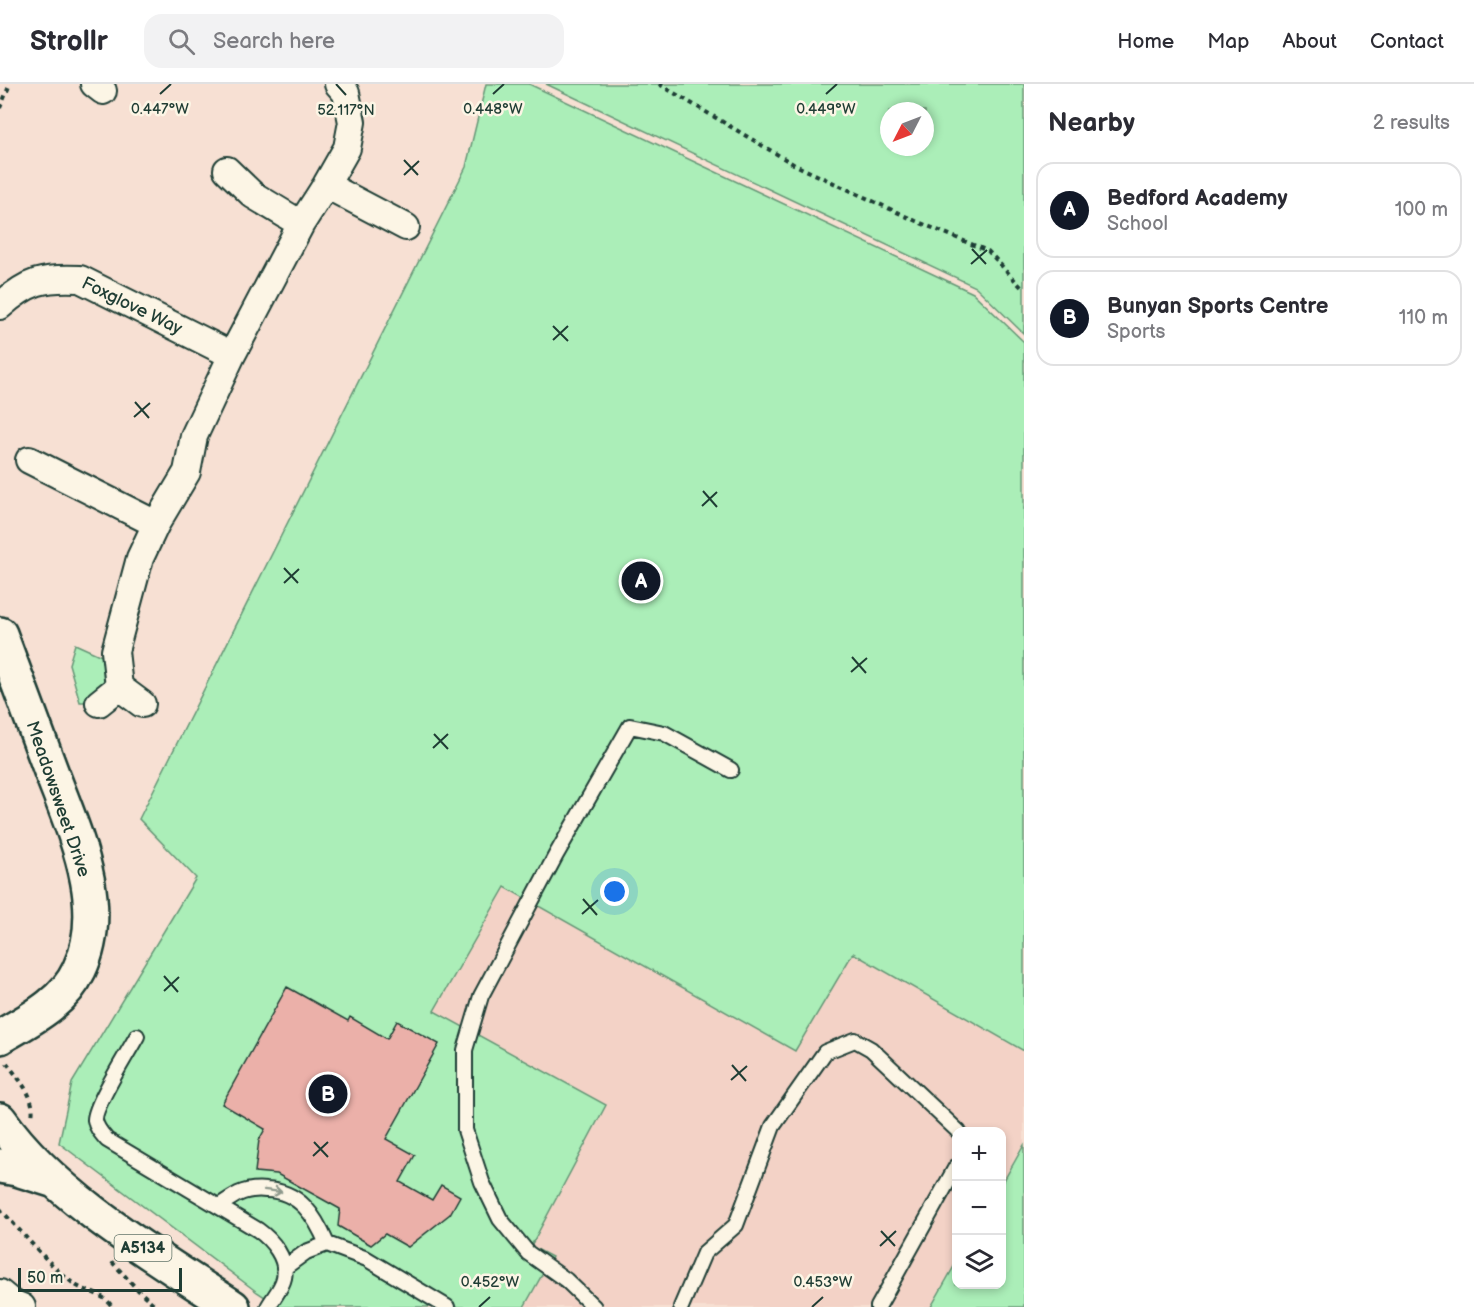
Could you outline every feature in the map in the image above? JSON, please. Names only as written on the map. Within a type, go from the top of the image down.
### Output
[{"type":"street","points":[[142,704],[109,695],[115,651],[140,558],[156,524],[188,472],[194,436],[232,355],[301,224],[346,148],[352,122],[346,93],[338,84]]},
{"type":"street","points":[[227,170],[253,195],[301,224]]},
{"type":"street","points":[[326,185],[406,227]]},
{"type":"street","name":"Foxglove Way","points":[[0,306],[34,281],[56,278],[80,279],[232,355]]},
{"type":"street","points":[[29,460],[156,524]]},
{"type":"street","name":"Meadowsweet Drive","points":[[0,634],[80,850],[89,891],[91,928],[79,970],[64,993],[4,1051]]},
{"type":"street","name":"A5134","points":[[15,1121],[11,1136],[57,1182],[125,1235],[233,1307]]},
{"type":"street","name":"A5134","points":[[0,1166],[57,1182]]},
{"type":"street","points":[[0,1293],[12,1303],[22,1307]]},
{"type":"lane","points":[[594,1307],[566,1280],[528,1253],[500,1219],[482,1182],[465,1130],[465,1050],[481,996],[556,855],[630,726],[664,733],[730,770]]},
{"type":"lane","points":[[137,1036],[101,1100],[94,1119],[98,1131],[107,1140],[219,1206],[268,1238],[276,1248],[284,1268],[281,1286],[268,1307]]},
{"type":"lane","points":[[681,1307],[705,1253],[736,1225],[773,1126],[825,1052],[855,1040],[871,1049],[955,1127]]},
{"type":"lane","points":[[878,1307],[952,1176]]},
{"type":"lane","points":[[219,1206],[240,1193],[248,1191],[285,1192],[312,1214],[327,1244]]},
{"type":"lane","points":[[284,1268],[306,1252],[327,1244],[367,1259],[447,1307]]},
{"type":"path","points":[[0,108],[10,84]]},
{"type":"path","points":[[659,84],[795,165],[916,221],[988,251],[1024,290]]},
{"type":"path","points":[[4,1051],[30,1097],[33,1108],[15,1121]]},
{"type":"path","points":[[0,1209],[63,1274],[78,1286],[108,1300],[112,1307]]},
{"type":"shaded area","points":[[486,84],[529,84],[973,293],[1024,342],[1024,1145],[1006,1177],[1006,1127],[952,1127],[952,1270],[931,1307],[524,1307],[552,1257],[530,1246],[434,1011],[139,819],[466,167]]},
{"type":"green space","points":[[486,84],[529,84],[973,293],[1024,342],[1024,1051],[853,953],[795,1051],[505,887],[434,1011],[606,1105],[531,1246],[552,1257],[524,1307],[280,1307],[59,1143],[72,1083],[196,878],[139,819],[466,167]]},
{"type":"green space","points":[[546,84],[1024,84],[1024,334],[976,287]]},
{"type":"green space","points":[[75,644],[106,658],[103,684],[91,698],[84,702],[80,702],[69,664]]},
{"type":"green space","points":[[1024,1145],[1024,1307],[931,1307],[952,1270],[952,1289],[1006,1289],[1006,1177]]},
{"type":"building","points":[[287,987],[348,1021],[350,1017],[387,1039],[397,1021],[439,1044],[386,1139],[415,1155],[400,1182],[432,1200],[441,1185],[460,1196],[450,1214],[408,1247],[385,1234],[371,1245],[338,1226],[340,1209],[277,1174],[255,1172],[259,1140],[265,1129],[222,1104]]},
{"type":"place","name":"Bedford Academy","points":[[641,581]]},
{"type":"place","name":"Bunyan Sports Centre","points":[[328,1094]]}]
